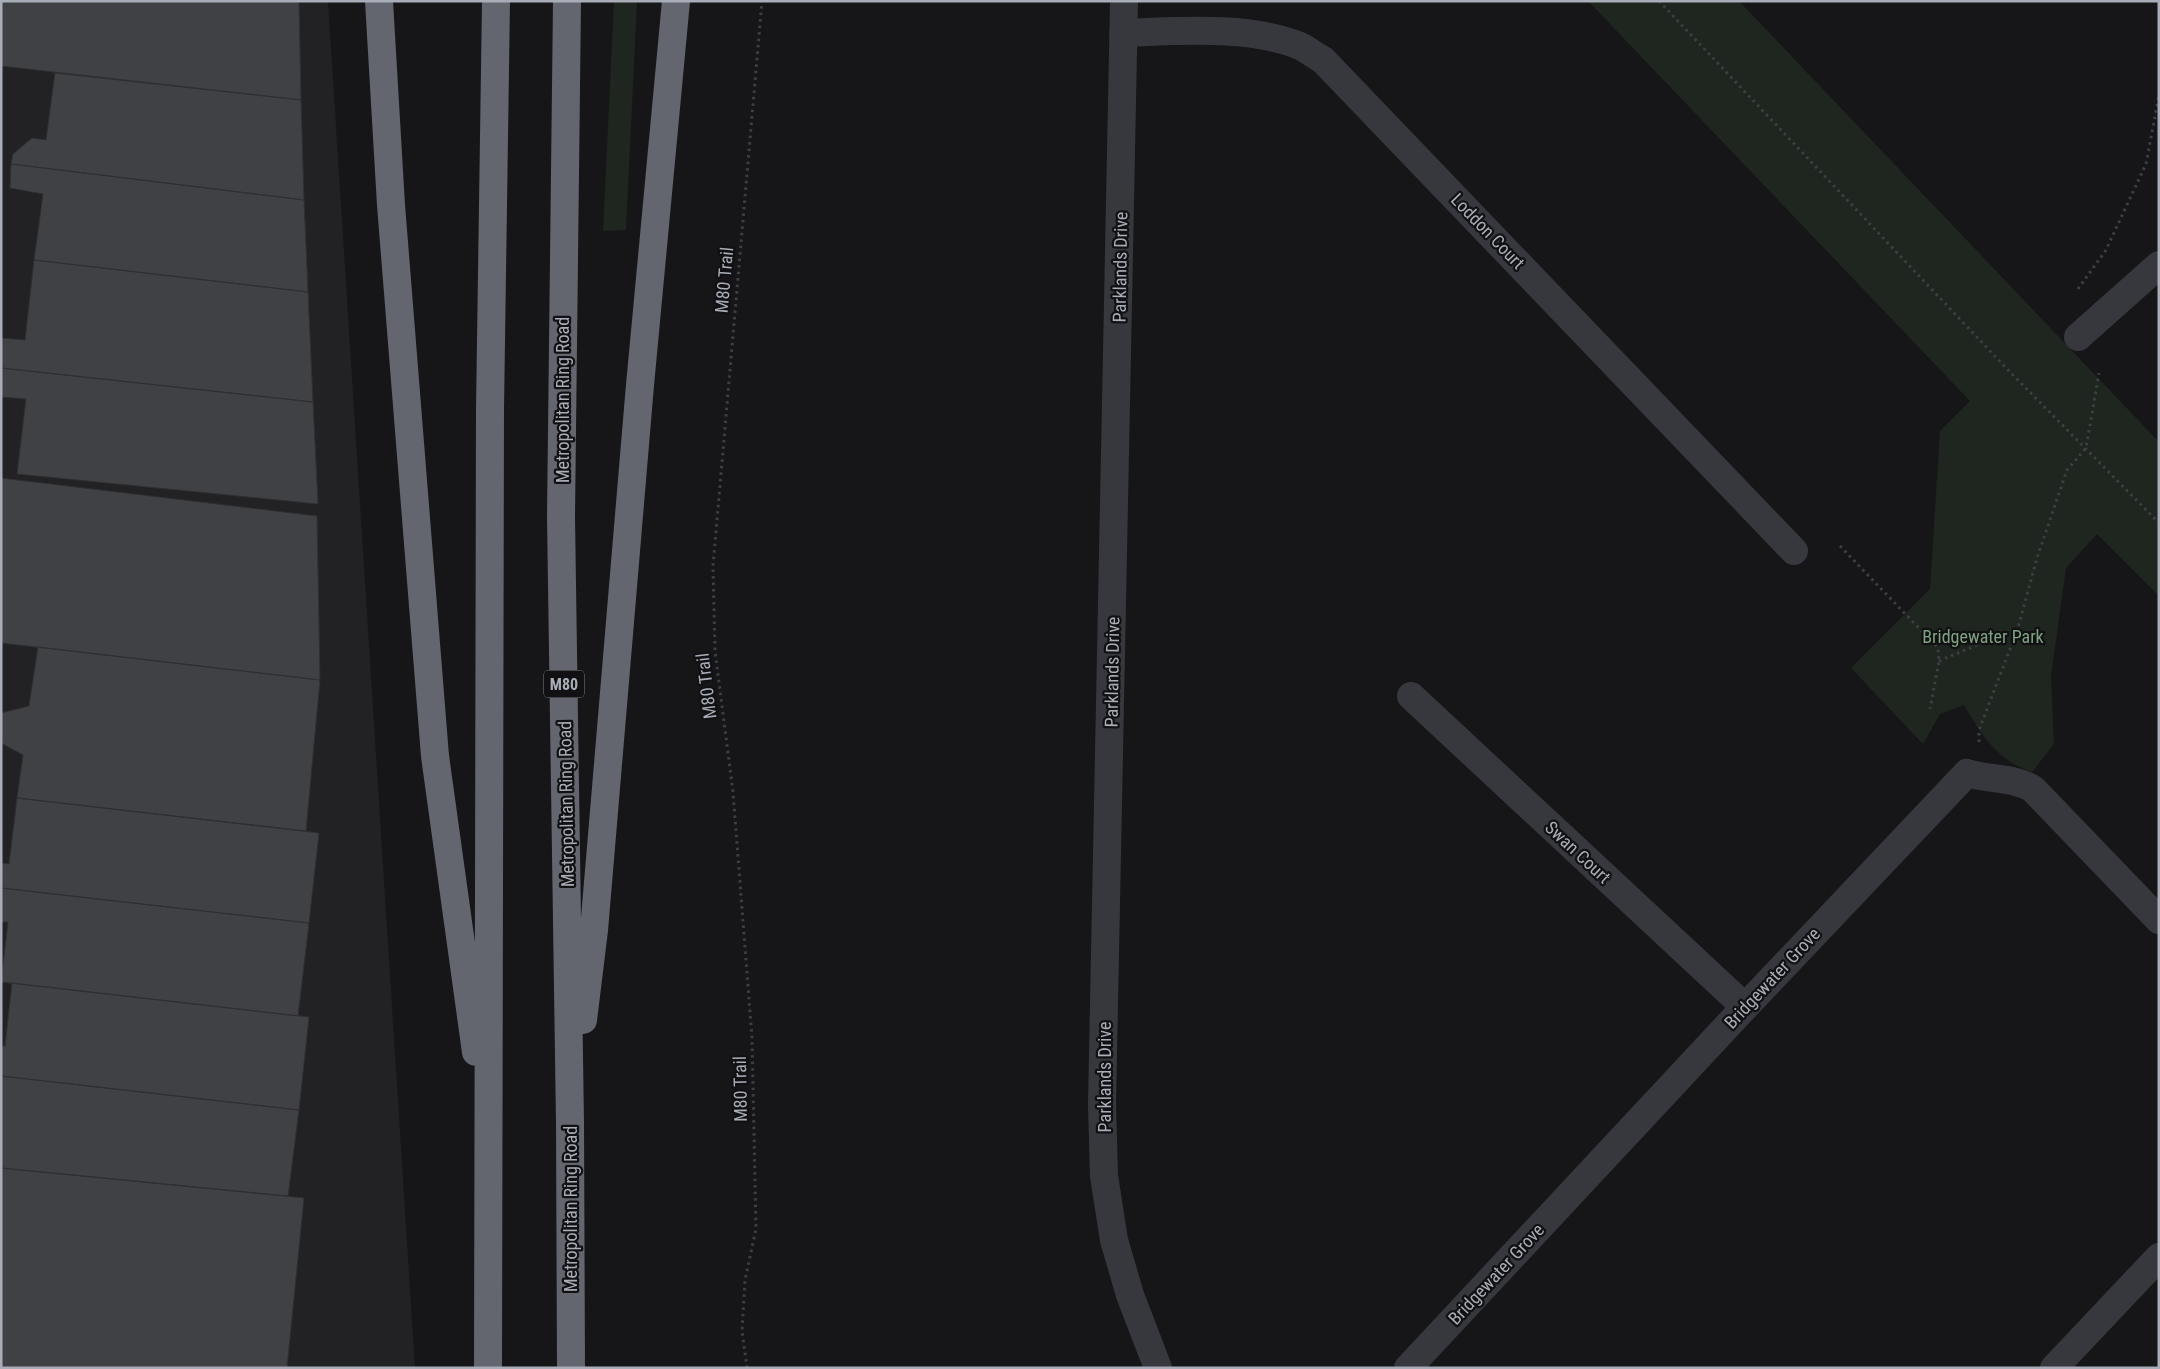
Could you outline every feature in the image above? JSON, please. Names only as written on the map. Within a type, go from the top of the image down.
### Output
[{"type":"highway","points":[[379,1],[391,205],[435,756],[490,1155]]},
{"type":"highway","points":[[488,1368],[490,1155],[490,409],[496,1]]},
{"type":"highway","name":"Metropolitan Ring Road","points":[[567,1],[561,517],[570,1124],[571,1368]]},
{"type":"highway","points":[[570,1124],[594,930],[640,385],[676,1]]},
{"type":"street","name":"Parklands Drive","points":[[1124,1],[1102,1104],[1104,1176],[1114,1240],[1130,1295],[1158,1367]]},
{"type":"street","name":"Loddon Court","points":[[1124,33],[1234,33],[1271,38],[1301,47],[1324,60],[1794,551]]},
{"type":"street","points":[[2078,337],[2159,264]]},
{"type":"street","name":"Swan Court","points":[[1411,696],[1745,1007]]},
{"type":"street","points":[[1974,775],[2022,782],[2033,789],[2159,920]]},
{"type":"street","name":"Bridgewater Grove","points":[[1408,1368],[1745,1007],[1974,775]]},
{"type":"street","points":[[2054,1368],[2159,1258]]},
{"type":"path","name":"M80 Trail","points":[[748,1368],[742,1331],[746,1280],[756,1229],[752,1038],[733,792],[715,651],[713,566],[762,1]]},
{"type":"path","points":[[1659,1],[2001,363],[2159,523]]},
{"type":"path","points":[[2078,289],[2106,250],[2146,164],[2159,95]]},
{"type":"path","points":[[1974,775],[1979,730],[2018,628],[2037,558],[2067,470],[2086,448],[2099,373]]},
{"type":"path","points":[[1840,546],[1938,648],[1939,661],[1930,709]]},
{"type":"path","points":[[1939,661],[2018,628]]},
{"type":"shaded area","points":[[1,1],[328,1],[415,1368],[1,1368]]},
{"type":"green space","points":[[614,1],[637,1],[626,230],[603,231]]},
{"type":"green space","name":"Bridgewater Park","points":[[1588,1],[1739,1],[2159,442],[2159,596],[2097,534],[2066,568],[2051,676],[2054,744],[2032,772],[2009,761],[2000,754],[1977,727],[1964,705],[1940,714],[1923,744],[1851,668],[1930,589],[1940,431],[1970,401]]},
{"type":"building","points":[[1,1],[299,1],[301,100],[1,66]]},
{"type":"building","points":[[55,73],[301,100],[304,200],[11,164],[13,154],[32,138],[46,140]]},
{"type":"building","points":[[11,164],[304,200],[308,292],[34,260],[43,194],[10,188]]},
{"type":"building","points":[[34,260],[308,292],[313,402],[1,368],[1,338],[25,340]]},
{"type":"building","points":[[1,368],[313,402],[318,504],[17,474],[26,399],[1,397]]},
{"type":"building","points":[[1,478],[317,516],[320,680],[1,643]]},
{"type":"building","points":[[38,647],[320,680],[306,831],[17,798],[23,755],[1,743],[1,713],[29,706]]},
{"type":"building","points":[[17,798],[319,833],[309,923],[1,888],[1,863],[9,864]]},
{"type":"building","points":[[1,888],[309,923],[298,1016],[1,982],[8,922],[1,922]]},
{"type":"building","points":[[12,983],[309,1017],[299,1110],[1,1076],[1,1046],[5,1046]]},
{"type":"building","points":[[1,1076],[299,1110],[288,1196],[1,1168]]},
{"type":"building","points":[[1,1168],[304,1198],[287,1368],[1,1368]]}]
